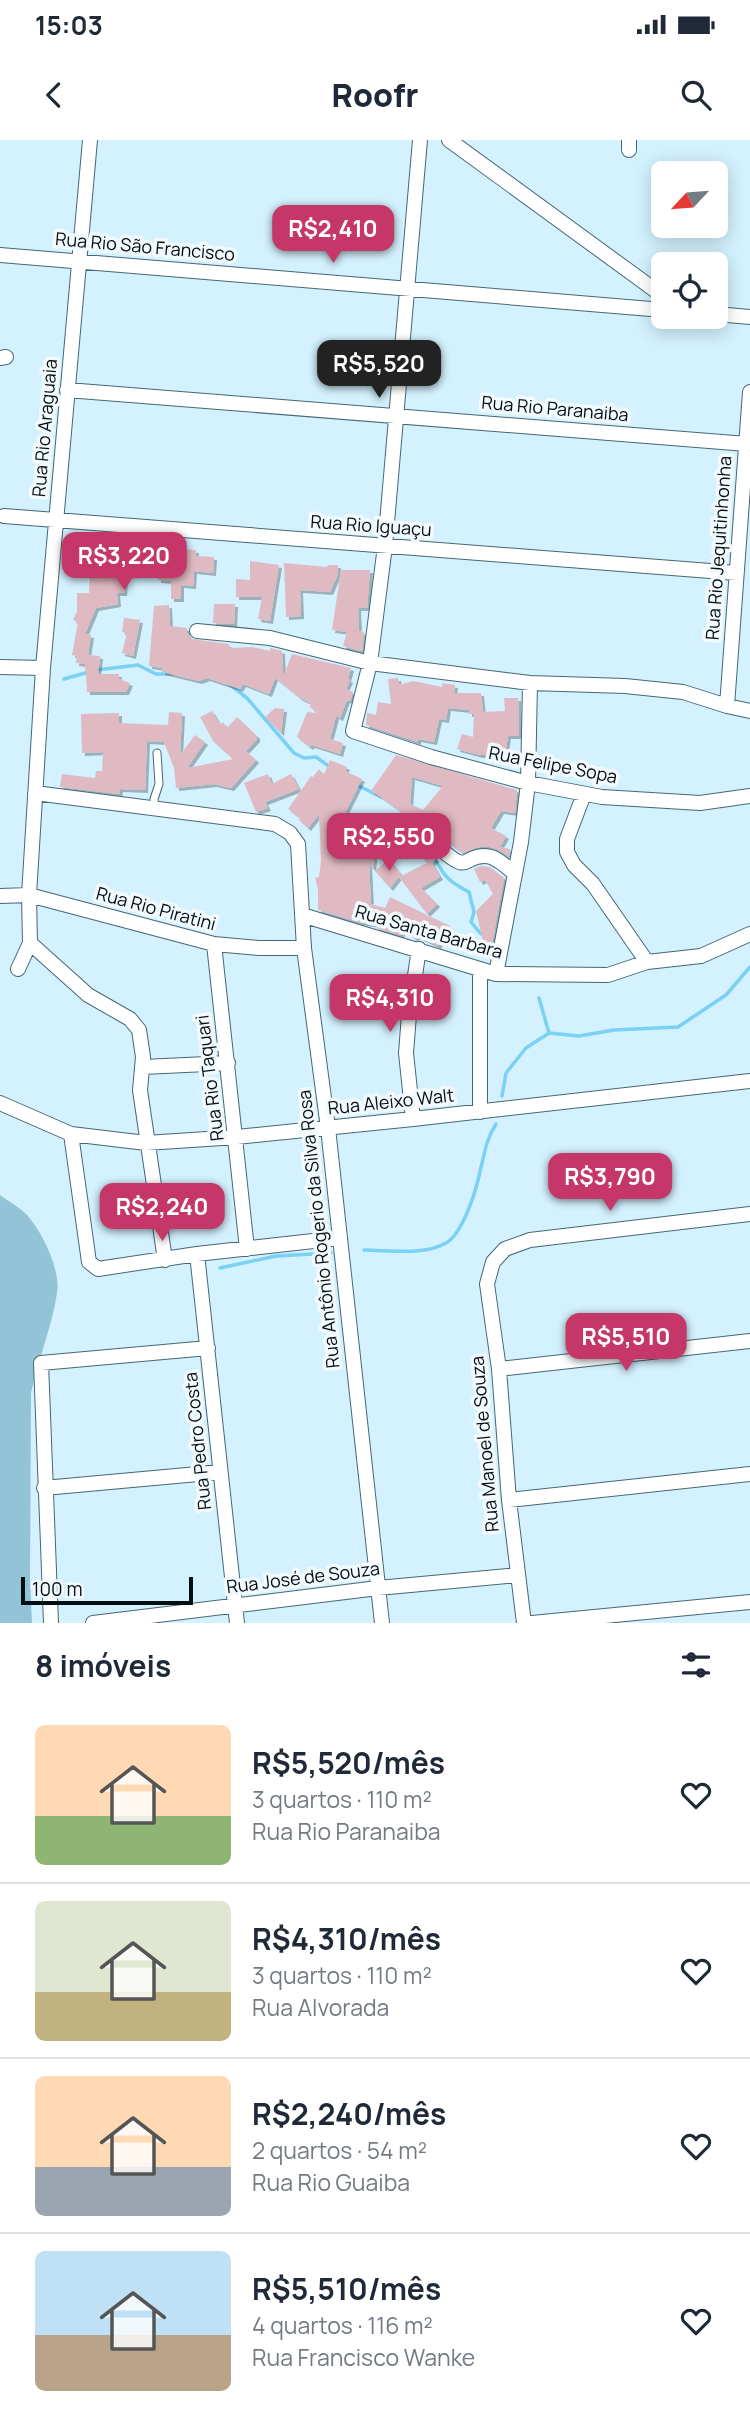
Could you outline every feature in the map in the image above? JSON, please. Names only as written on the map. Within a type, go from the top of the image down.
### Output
[{"type":"street","name":"Rua Rio Araguaia","points":[[18,969],[30,943],[29,895],[43,668],[90,140]]},
{"type":"street","points":[[370,663],[385,546],[420,140]]},
{"type":"street","points":[[449,140],[651,287]]},
{"type":"street","name":"Rua Rio São Francisco","points":[[0,255],[651,309]]},
{"type":"street","points":[[728,315],[750,317]]},
{"type":"street","name":"Rua Rio Paranaiba","points":[[67,390],[747,444]]},
{"type":"street","name":"Rua Rio Jequitinhonha","points":[[727,706],[750,392]]},
{"type":"street","name":"Rua Rio Iguaçu","points":[[2,516],[736,573]]},
{"type":"street","points":[[197,631],[270,638],[370,663],[530,683],[625,686],[671,691],[750,711]]},
{"type":"street","name":"Rua Felipe Sopa","points":[[370,663],[353,731],[431,757],[528,783],[584,794],[700,803],[750,796]]},
{"type":"street","points":[[0,667],[43,668]]},
{"type":"street","points":[[496,974],[528,783],[530,683]]},
{"type":"street","points":[[35,793],[155,808]]},
{"type":"street","points":[[584,794],[567,839],[566,852],[593,884],[648,962]]},
{"type":"street","name":"Rua Antônio Rogerio da Silva Rosa","points":[[155,808],[275,824],[290,833],[298,844],[304,948],[328,1128],[382,1623]]},
{"type":"street","points":[[443,851],[461,863],[483,855],[490,856],[515,873]]},
{"type":"street","name":"Rua Rio Piratini","points":[[0,896],[29,895],[214,944],[304,948]]},
{"type":"street","name":"Rua Santa Barbara","points":[[302,915],[496,974],[608,975],[648,962],[701,956],[750,934]]},
{"type":"street","points":[[30,943],[88,995],[130,1019],[139,1030],[144,1068],[140,1090],[165,1260]]},
{"type":"street","name":"Rua Rio Taquari","points":[[214,944],[237,1137],[247,1249]]},
{"type":"street","points":[[412,1119],[406,1053],[419,949]]},
{"type":"street","points":[[480,970],[480,1112]]},
{"type":"street","points":[[144,1068],[228,1063]]},
{"type":"street","name":"Rua Aleixo Walt","points":[[0,1103],[71,1134],[146,1143],[328,1128],[750,1081]]},
{"type":"street","points":[[71,1134],[89,1262],[97,1269],[197,1254],[340,1238]]},
{"type":"street","name":"Rua Manoel de Souza","points":[[524,1623],[509,1500],[499,1369],[487,1284],[492,1262],[505,1249],[530,1240],[750,1214]]},
{"type":"street","name":"Rua Pedro Costa","points":[[197,1254],[237,1623]]},
{"type":"street","points":[[499,1369],[750,1341]]},
{"type":"street","points":[[51,1623],[41,1363],[208,1348]]},
{"type":"street","points":[[44,1488],[220,1472]]},
{"type":"street","points":[[509,1500],[750,1474]]},
{"type":"street","name":"Rua José de Souza","points":[[93,1623],[378,1588],[518,1575]]},
{"type":"street","points":[[532,1623],[750,1602]]},
{"type":"lane","points":[[155,808],[154,799],[159,785],[157,753]]},
{"type":"shaded area","points":[[0,1195],[26,1214],[38,1230],[53,1262],[57,1284],[52,1318],[31,1393],[32,1623],[0,1623]]},
{"type":"building","points":[[97,539],[141,546],[157,544],[157,550],[196,550],[196,556],[214,557],[213,573],[194,571],[193,586],[181,585],[181,599],[171,599],[171,581],[158,580],[158,564],[126,564],[124,593],[117,593],[118,604],[96,608],[85,634],[91,635],[88,655],[100,656],[98,674],[119,674],[119,679],[130,683],[126,692],[87,692],[85,664],[76,663],[77,653],[76,656],[72,655],[78,622],[73,620],[77,611],[77,593],[89,593],[90,567],[81,568],[82,540]]},
{"type":"building","points":[[250,561],[279,565],[270,621],[258,619],[262,597],[236,597],[236,579],[250,580]]},
{"type":"building","points":[[284,563],[327,567],[338,565],[338,574],[330,592],[300,590],[301,616],[286,617]]},
{"type":"building","points":[[341,570],[370,570],[367,608],[358,608],[359,631],[364,632],[362,651],[343,646],[347,632],[332,630]]},
{"type":"building","points":[[214,604],[235,604],[234,624],[213,623]]},
{"type":"building","points":[[169,605],[170,626],[187,628],[192,639],[229,644],[229,648],[252,647],[270,651],[270,648],[282,651],[283,677],[292,654],[351,668],[346,689],[353,692],[340,718],[336,716],[330,739],[343,743],[340,754],[312,745],[310,747],[297,737],[307,712],[317,713],[310,707],[311,703],[300,698],[275,678],[269,694],[243,684],[240,689],[207,678],[199,681],[162,672],[163,668],[149,666],[154,606]]},
{"type":"building","points":[[124,618],[140,620],[133,656],[122,653],[127,633],[122,632]]},
{"type":"building","points":[[398,678],[399,685],[413,681],[442,687],[442,683],[455,685],[454,693],[481,693],[483,712],[505,711],[504,698],[518,698],[519,736],[508,736],[504,761],[490,759],[491,755],[457,749],[462,734],[473,737],[474,714],[469,714],[469,710],[448,708],[446,720],[439,719],[434,742],[418,739],[418,742],[366,725],[367,713],[376,715],[378,702],[391,704],[388,679]]},
{"type":"building","points":[[275,708],[284,709],[281,733],[265,717]]},
{"type":"building","points":[[212,711],[220,725],[223,722],[227,728],[237,717],[257,736],[246,751],[256,760],[231,788],[214,784],[176,788],[174,768],[164,742],[147,741],[145,790],[120,789],[119,794],[60,787],[62,774],[95,778],[96,771],[102,771],[103,752],[82,753],[81,714],[119,713],[119,723],[168,725],[169,712],[182,713],[180,755],[195,735],[205,742],[187,768],[233,759],[213,741],[200,717]]},
{"type":"building","points":[[396,755],[517,790],[515,813],[501,811],[491,828],[506,836],[500,847],[510,849],[509,856],[486,846],[463,853],[438,835],[427,843],[414,823],[406,832],[395,824],[401,811],[371,791]],"holes":[[[412,777],[443,786],[423,810],[410,804]]]},
{"type":"building","points":[[330,760],[347,767],[345,771],[362,779],[345,813],[358,821],[346,845],[375,849],[373,869],[369,864],[371,904],[385,908],[390,897],[450,926],[438,946],[417,936],[415,939],[404,929],[401,935],[376,928],[377,925],[318,910],[315,878],[319,877],[321,861],[319,814],[308,828],[288,809],[311,776],[319,769],[324,774]]},
{"type":"building","points":[[268,774],[272,784],[291,774],[299,789],[265,802],[268,808],[256,812],[244,783]]},
{"type":"building","points":[[426,847],[436,859],[432,863],[440,877],[421,888],[437,904],[427,914],[399,877],[427,863],[419,853]]},
{"type":"building","points":[[389,859],[401,874],[390,888],[375,871]]},
{"type":"building","points":[[480,866],[490,867],[504,878],[491,949],[485,950],[476,911],[493,894],[485,880],[480,882],[474,869]]},
{"type":"waterway","points":[[96,670],[138,665],[156,674],[173,674]]},
{"type":"waterway","points":[[64,679],[89,672]]},
{"type":"waterway","points":[[229,684],[247,698],[294,753],[304,758],[316,757],[330,767]]},
{"type":"waterway","points":[[357,785],[381,797]]},
{"type":"waterway","points":[[412,823],[444,873],[469,892],[474,912],[471,922],[481,934]]},
{"type":"waterway","points":[[502,1096],[506,1073],[526,1048],[549,1033],[579,1036],[614,1030],[678,1027],[726,995],[750,967]]},
{"type":"waterway","points":[[539,998],[549,1033]]},
{"type":"waterway","points":[[364,1250],[427,1250],[452,1238],[471,1203],[487,1143],[496,1124]]},
{"type":"waterway","points":[[220,1268],[276,1256],[331,1253]]}]
